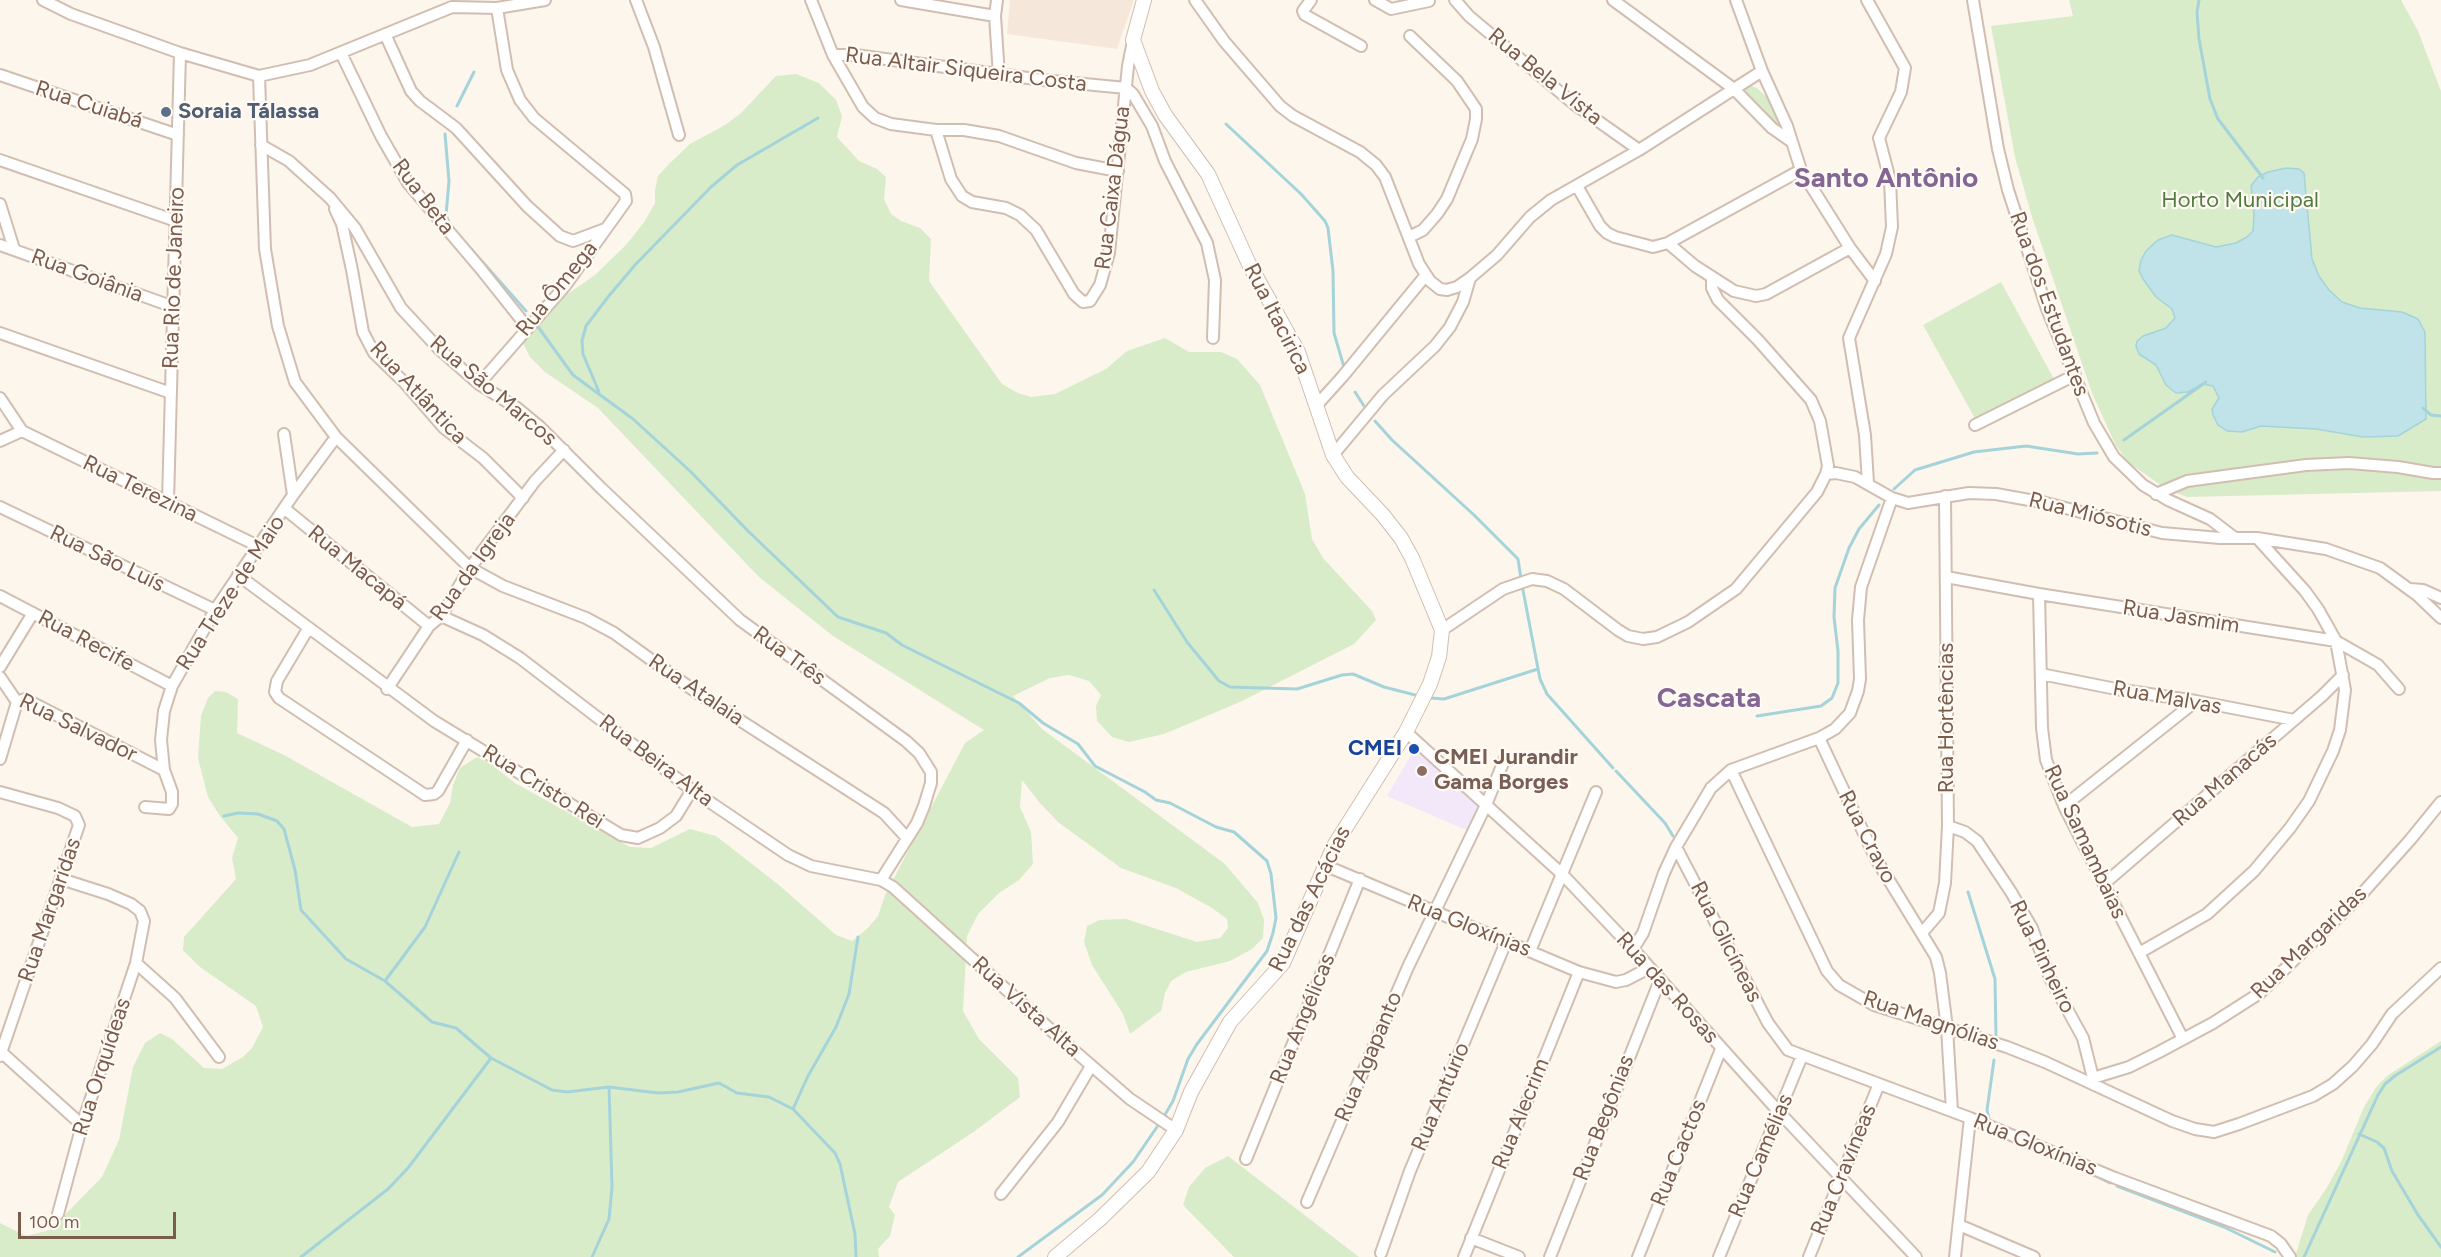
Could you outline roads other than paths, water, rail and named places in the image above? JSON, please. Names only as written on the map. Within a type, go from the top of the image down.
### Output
[{"type":"street","points":[[43,0],[71,14],[180,53],[259,76],[310,65],[452,7],[496,8],[545,0]]},
{"type":"street","points":[[636,0],[654,46],[680,135]]},
{"type":"street","points":[[811,0],[833,55],[863,107],[875,118],[891,124],[936,130],[964,130],[999,136],[1076,163],[1118,171]]},
{"type":"street","points":[[901,0],[995,16]]},
{"type":"street","points":[[997,0],[995,16],[999,75]]},
{"type":"street","points":[[1133,40],[1144,0]]},
{"type":"street","points":[[1195,0],[1224,41],[1280,106],[1293,116],[1360,152],[1376,165],[1385,177],[1426,275],[1435,286],[1447,290],[1470,279],[1497,255],[1518,229],[1537,212],[1762,71]]},
{"type":"street","points":[[1311,0],[1303,10],[1305,15],[1361,46]]},
{"type":"street","points":[[1375,0],[1391,9],[1429,1]]},
{"type":"street","name":"Rua Bela Vista","points":[[1455,0],[1469,16],[1574,104],[1639,150]]},
{"type":"street","points":[[1613,0],[1734,89],[1772,128],[1792,142]]},
{"type":"street","points":[[1630,0],[1632,12]]},
{"type":"street","points":[[1736,0],[1801,170],[1850,248],[1875,281]]},
{"type":"street","points":[[1867,0],[1905,68],[1901,92],[1879,138],[1890,180],[1892,227],[1886,254],[1849,338],[1864,425],[1868,483]]},
{"type":"street","name":"Rua dos Estudantes","points":[[1973,0],[1998,149],[2008,190],[2043,299],[2094,423],[2114,457],[2129,474],[2156,494],[2210,519],[2235,538]]},
{"type":"street","name":"Rua Ômega","points":[[479,384],[526,327],[565,286],[626,201],[622,192],[534,118],[520,100],[507,70],[496,8]]},
{"type":"street","points":[[384,34],[411,91],[420,101],[456,128],[527,206],[560,236],[573,241],[605,229]]},
{"type":"street","points":[[1409,237],[1423,230],[1448,199],[1472,139],[1476,119],[1476,109],[1464,90],[1410,36]]},
{"type":"street","name":"Rua Caixa Dágua","points":[[936,130],[951,179],[962,196],[972,202],[1006,208],[1020,215],[1036,230],[1074,294],[1083,302],[1090,301],[1106,270],[1129,91],[1133,40]]},
{"type":"street","name":"Rua Itacirica","points":[[1133,40],[1152,91],[1165,115],[1208,174],[1249,264],[1298,352],[1333,455],[1347,477],[1383,514],[1401,538],[1412,558],[1442,630]]},
{"type":"street","name":"Rua Beta","points":[[341,52],[381,136],[408,183],[480,268],[526,327]]},
{"type":"street","name":"Rua Rio de Janeiro","points":[[168,502],[180,53]]},
{"type":"street","name":"Rua Altair Siqueira Costa","points":[[833,55],[855,55],[1129,91]]},
{"type":"street","name":"Rua Cuiabá","points":[[0,75],[178,135]]},
{"type":"street","name":"Rua Atalaia","points":[[259,76],[265,249],[285,354],[295,382],[336,437],[470,568],[503,586],[586,618],[614,633],[696,692],[885,813],[908,838]]},
{"type":"street","points":[[1129,91],[1152,126],[1165,161],[1207,243],[1215,280],[1213,338]]},
{"type":"street","name":"Rua São Marcos","points":[[261,145],[289,161],[330,198],[355,228],[401,308],[439,349],[479,384],[517,408],[564,450]]},
{"type":"street","points":[[0,160],[176,221]]},
{"type":"street","points":[[1576,186],[1600,226],[1607,233],[1645,246],[1661,246],[1801,170]]},
{"type":"street","name":"Rua Atlântica","points":[[330,198],[342,224],[363,332],[374,353],[404,382],[444,428],[483,458],[523,498]]},
{"type":"street","points":[[0,204],[14,249]]},
{"type":"street","points":[[1668,243],[1712,278],[1734,291],[1756,296],[1776,288],[1850,248]]},
{"type":"street","name":"Rua Goiânia","points":[[0,245],[174,307]]},
{"type":"street","points":[[1316,406],[1426,275]]},
{"type":"street","points":[[1442,630],[1503,589],[1532,579],[1547,581],[1564,588],[1628,636],[1643,639],[1657,637],[1688,622],[1737,589],[1817,492],[1828,466],[1821,429],[1811,400],[1758,340],[1718,300],[1712,288],[1712,278]]},
{"type":"street","points":[[1333,455],[1383,395],[1420,362],[1443,337],[1463,302],[1470,279]]},
{"type":"street","points":[[0,333],[171,393]]},
{"type":"street","points":[[1975,425],[2075,375]]},
{"type":"street","points":[[0,398],[22,431],[0,441]]},
{"type":"street","name":"Rua Terezina","points":[[22,431],[258,546]]},
{"type":"street","points":[[284,434],[293,495]]},
{"type":"street","name":"Rua Treze de Maio","points":[[145,807],[168,809],[172,804],[172,792],[164,770],[162,725],[172,686],[215,610],[293,495],[336,437]]},
{"type":"street","name":"Rua da Igreja","points":[[387,688],[429,626],[441,616],[470,568],[535,481],[564,450]]},
{"type":"street","name":"Rua Três","points":[[564,450],[740,620],[906,741],[919,753],[931,772],[931,783],[921,814],[881,880]]},
{"type":"street","points":[[2156,494],[2187,481],[2306,465],[2398,466],[2441,473]]},
{"type":"street","points":[[1633,949],[1643,933],[1664,873],[1676,847],[1711,788],[1731,770],[1819,738],[1844,721],[1855,703],[1858,691],[1861,587],[1892,498],[1868,483],[1843,474],[1826,474]]},
{"type":"street","name":"Rua Miósotis","points":[[1892,498],[1908,503],[1970,493],[1996,494],[2046,502],[2162,533],[2235,538]]},
{"type":"street","name":"Rua Hortências","points":[[1922,933],[1939,913],[1943,900],[1948,826],[1945,496]]},
{"type":"street","name":"Rua São Luís","points":[[0,507],[215,610]]},
{"type":"street","name":"Rua Macapá","points":[[285,509],[429,626]]},
{"type":"street","points":[[2235,538],[2257,538],[2326,549],[2359,559],[2380,568],[2410,589],[2441,618]]},
{"type":"street","points":[[2139,953],[2207,914],[2254,871],[2309,801],[2333,751],[2343,712],[2345,690],[2336,641],[2305,591],[2257,538]]},
{"type":"street","name":"Rua Cristo Rei","points":[[238,576],[434,721],[621,835],[638,838],[660,828],[676,816],[692,790]]},
{"type":"street","name":"Rua Jasmim","points":[[1946,577],[2336,641],[2378,665],[2399,689]]},
{"type":"street","points":[[2410,589],[2423,590],[2441,598]]},
{"type":"street","name":"Rua Samambaias","points":[[2039,594],[2043,746],[2046,760],[2064,806],[2183,1039]]},
{"type":"street","name":"Rua Recife","points":[[0,596],[172,686]]},
{"type":"street","points":[[0,667],[33,613]]},
{"type":"street","name":"Rua Beira Alta","points":[[441,616],[483,635],[520,658],[692,790],[788,855],[811,866],[881,880]]},
{"type":"street","points":[[308,628],[277,681],[275,692],[279,698],[424,795],[438,791],[467,740]]},
{"type":"street","name":"Rua das Acácias","points":[[1055,1257],[1100,1219],[1148,1172],[1176,1130],[1191,1092],[1230,1022],[1283,963],[1324,865],[1346,825],[1406,732],[1430,684],[1439,657],[1442,630]]},
{"type":"street","name":"Rua Malvas","points":[[2041,674],[2294,720]]},
{"type":"street","name":"Rua Manacás","points":[[2105,883],[2343,675]]},
{"type":"street","name":"Rua Salvador","points":[[0,678],[17,702],[25,699],[164,770]]},
{"type":"street","points":[[2064,806],[2196,701]]},
{"type":"street","points":[[0,759],[3,738],[17,702]]},
{"type":"street","name":"Rua das Rosas","points":[[1406,732],[1563,875],[1633,949],[1779,1112],[1916,1257]]},
{"type":"street","name":"Rua Cravo","points":[[1819,738],[1876,859],[1895,893],[1932,948],[1938,965],[1947,1028],[1952,1111]]},
{"type":"street","name":"Rua Agapanto","points":[[1307,1202],[1408,967],[1486,805],[1505,758]]},
{"type":"street","name":"Rua Magnólias","points":[[1731,770],[1827,970],[1839,985],[1874,1005],[2007,1047],[2094,1081],[2172,1121],[2194,1129],[2214,1132],[2313,1096],[2333,1084],[2372,1044],[2392,1014],[2441,968]]},
{"type":"street","name":"Rua Margaridas","points":[[0,792],[58,808],[75,816],[79,825],[0,1053]]},
{"type":"street","points":[[1530,951],[1596,792]]},
{"type":"street","name":"Rua Margaridas","points":[[2094,1081],[2129,1067],[2183,1039],[2260,993],[2360,896],[2441,802]]},
{"type":"street","name":"Rua Pinheiro","points":[[1948,826],[1965,832],[1977,841],[2032,928],[2050,978],[2083,1038],[2094,1081]]},
{"type":"street","name":"Rua Glicíneas","points":[[1676,847],[1776,1038]]},
{"type":"street","name":"Rua Gloxínias","points":[[1324,865],[1579,972],[1616,982],[1626,980],[1649,968]]},
{"type":"street","name":"Rua Orquídeas","points":[[58,1214],[81,1125],[136,963],[144,921],[140,911],[130,904],[108,894],[61,879]]},
{"type":"street","name":"Rua Angélicas","points":[[1246,1159],[1359,879]]},
{"type":"street","name":"Rua Vista Alta","points":[[881,880],[893,887],[1091,1066],[1130,1099],[1176,1130]]},
{"type":"street","name":"Rua Antúrio","points":[[1381,1253],[1410,1171],[1506,942]]},
{"type":"street","points":[[136,963],[175,998],[219,1057]]},
{"type":"street","name":"Rua Alecrim","points":[[1464,1257],[1579,972]]},
{"type":"street","name":"Rua Begônias","points":[[1550,1257],[1660,980]]},
{"type":"street","name":"Rua Gloxínias","points":[[1776,1038],[1788,1050],[1802,1056],[1952,1111],[2115,1178],[2271,1236],[2281,1244],[2290,1257]]},
{"type":"street","name":"Rua Cactos","points":[[1638,1257],[1721,1048]]},
{"type":"street","points":[[0,1053],[81,1125]]},
{"type":"street","name":"Rua Camélias","points":[[1719,1257],[1802,1056]]},
{"type":"street","points":[[1001,1194],[1058,1122],[1091,1066]]},
{"type":"street","name":"Rua Cravíneas","points":[[1809,1257],[1879,1084]]},
{"type":"street","points":[[1955,1257],[1970,1118]]},
{"type":"street","points":[[1959,1225],[2034,1257]]},
{"type":"street","points":[[1471,1238],[1519,1257]]},
{"type":"water","points":[[2286,168],[2299,169],[2304,173],[2312,259],[2319,276],[2329,290],[2342,302],[2360,308],[2402,312],[2418,319],[2425,332],[2426,419],[2398,436],[2363,437],[2316,429],[2261,426],[2242,432],[2227,431],[2218,425],[2213,415],[2212,409],[2219,398],[2213,386],[2202,384],[2188,392],[2176,393],[2166,385],[2156,365],[2139,354],[2137,341],[2143,336],[2166,328],[2175,318],[2172,309],[2156,297],[2139,271],[2146,251],[2158,240],[2172,235],[2216,247],[2236,243],[2247,237],[2253,231],[2251,186],[2258,177]]},
{"type":"waterway","points":[[2199,0],[2197,12],[2199,39],[2210,99],[2218,119],[2263,178]]},
{"type":"waterway","points":[[457,106],[474,72]]},
{"type":"waterway","points":[[599,392],[583,354],[582,341],[586,326],[608,297],[635,265],[711,187],[737,165],[818,118]]},
{"type":"waterway","points":[[1226,124],[1301,194],[1325,221],[1328,228],[1333,271],[1334,333],[1344,367]]},
{"type":"waterway","points":[[445,134],[449,181],[446,215],[450,225]]},
{"type":"waterway","points":[[464,241],[526,311]]},
{"type":"waterway","points":[[536,324],[573,375],[633,419],[690,471],[748,531],[838,617],[886,633],[902,645],[1019,703],[1043,723],[1078,744],[1095,766],[1156,800],[1170,803],[1216,827],[1234,832],[1267,861],[1271,874],[1276,918],[1267,951],[1197,1044],[1188,1059],[1173,1101],[1163,1118]]},
{"type":"waterway","points":[[2124,440],[2206,382]]},
{"type":"waterway","points":[[1355,392],[1364,406]]},
{"type":"waterway","points":[[2423,408],[2431,415],[2441,416]]},
{"type":"waterway","points":[[1375,421],[1392,440],[1518,559],[1521,579]]},
{"type":"waterway","points":[[1894,489],[1915,470],[1974,452],[2026,446],[2078,454],[2097,453]]},
{"type":"waterway","points":[[1757,716],[1821,706],[1832,698],[1838,683],[1838,651],[1834,617],[1835,588],[1849,548],[1859,529],[1879,505]]},
{"type":"waterway","points":[[1522,585],[1540,679],[1547,694],[1613,768]]},
{"type":"waterway","points":[[1154,590],[1187,642],[1219,681],[1230,687],[1297,689],[1342,675],[1353,674],[1384,687],[1419,696]]},
{"type":"waterway","points":[[1431,698],[1444,699],[1538,669]]},
{"type":"waterway","points":[[1616,771],[1665,823],[1673,836]]},
{"type":"waterway","points":[[224,816],[238,813],[258,814],[277,821],[284,829],[295,870],[301,910],[346,959],[385,981],[432,1022],[456,1028],[491,1058],[552,1090],[567,1092],[609,1087],[658,1093],[678,1092],[719,1083],[737,1093],[769,1097],[793,1109],[835,1153],[840,1164],[855,1234],[856,1257]]},
{"type":"waterway","points":[[385,981],[425,927],[459,852]]},
{"type":"waterway","points":[[1968,892],[1995,979],[1996,1037]]},
{"type":"waterway","points":[[793,1109],[808,1076],[836,1027],[849,994],[858,937]]},
{"type":"waterway","points":[[2304,1257],[2385,1084],[2441,1047]]},
{"type":"waterway","points":[[301,1257],[388,1189],[408,1168],[491,1058]]},
{"type":"waterway","points":[[1990,1123],[1987,1110],[1994,1060]]},
{"type":"waterway","points":[[592,1257],[609,1219],[612,1187],[609,1087]]},
{"type":"waterway","points":[[1018,1257],[1102,1195],[1133,1162],[1159,1124]]},
{"type":"waterway","points":[[2359,1134],[2377,1142],[2384,1148],[2392,1171],[2418,1215],[2441,1247]]},
{"type":"waterway","points":[[2090,1173],[2110,1183]]},
{"type":"waterway","points":[[2117,1186],[2224,1227],[2275,1252]]},
{"type":"place","name":"Soraia Tálassa","points":[[166,112]]},
{"type":"place","name":"CMEI","points":[[1414,749]]},
{"type":"place","name":"CMEI Jurandir Gama Borges","points":[[1422,771]]},
{"type":"district","name":"Santo Antônio","points":[[1886,179]]},
{"type":"district","name":"Cascata","points":[[1709,699]]},
{"type":"park label","name":"Horto Municipal","points":[[2240,201]]}]
